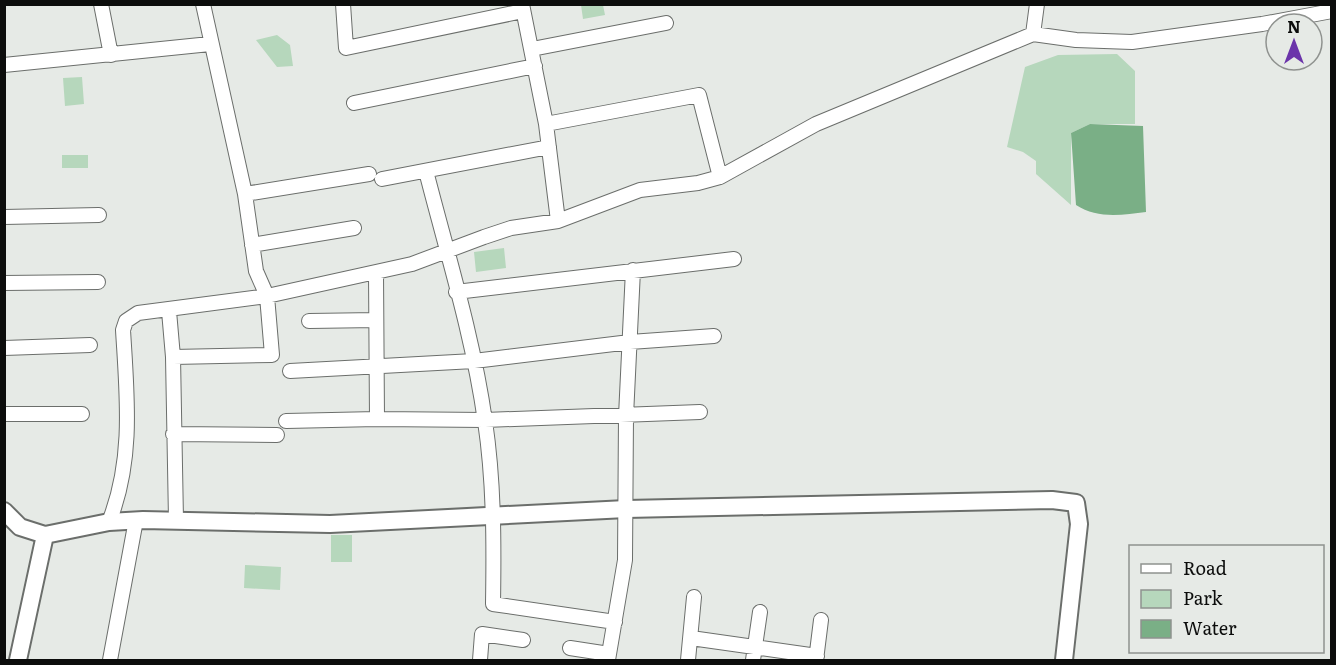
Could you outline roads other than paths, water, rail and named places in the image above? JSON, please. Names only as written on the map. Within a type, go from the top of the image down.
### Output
[{"type":"street","points":[[101,4],[111,55]]},
{"type":"street","points":[[173,357],[272,355],[267,296],[256,271],[245,194],[202,4]]},
{"type":"street","points":[[343,4],[346,48],[522,8],[546,124],[558,221]]},
{"type":"street","points":[[1033,34],[1037,4]]},
{"type":"street","points":[[109,522],[126,459],[129,421],[123,330],[126,321],[138,314],[267,296],[376,273],[447,253],[511,228],[558,221],[640,190],[698,183],[720,177],[816,124],[1033,34],[1076,40],[1132,42],[1262,24],[1332,10]]},
{"type":"street","points":[[532,49],[666,23]]},
{"type":"street","points":[[4,65],[210,44]]},
{"type":"street","points":[[354,103],[535,66]]},
{"type":"street","points":[[546,124],[699,95],[720,177]]},
{"type":"street","points":[[245,194],[426,171],[549,147]]},
{"type":"street","points":[[426,171],[474,362],[485,420],[495,516],[493,604],[615,622]]},
{"type":"street","points":[[4,217],[99,215]]},
{"type":"street","points":[[252,245],[354,228]]},
{"type":"street","points":[[456,292],[734,260]]},
{"type":"street","points":[[570,648],[609,657],[615,622],[625,560],[626,416],[633,270]]},
{"type":"street","points":[[376,273],[377,419]]},
{"type":"street","points":[[4,282],[98,282]]},
{"type":"street","points":[[169,311],[173,357],[176,520]]},
{"type":"street","points":[[309,321],[376,320]]},
{"type":"street","points":[[290,371],[474,362],[630,342],[714,336]]},
{"type":"street","points":[[4,348],[90,345]]},
{"type":"street","points":[[286,421],[485,420],[700,412]]},
{"type":"street","points":[[4,414],[82,414]]},
{"type":"street","points":[[173,434],[277,435]]},
{"type":"street","points":[[4,511],[20,526],[45,535],[109,522],[136,520],[330,524],[626,508],[1052,500],[1076,503],[1079,524],[1064,660]]},
{"type":"street","points":[[110,660],[136,520]]},
{"type":"street","points":[[18,660],[45,535]]},
{"type":"street","points":[[688,660],[694,597]]},
{"type":"street","points":[[754,654],[760,612]]},
{"type":"street","points":[[691,638],[754,654],[817,658],[821,620]]},
{"type":"street","points":[[480,660],[482,634],[523,640]]},
{"type":"water","points":[[1090,124],[1143,126],[1146,212],[1101,214],[1076,205],[1071,133]]}]
